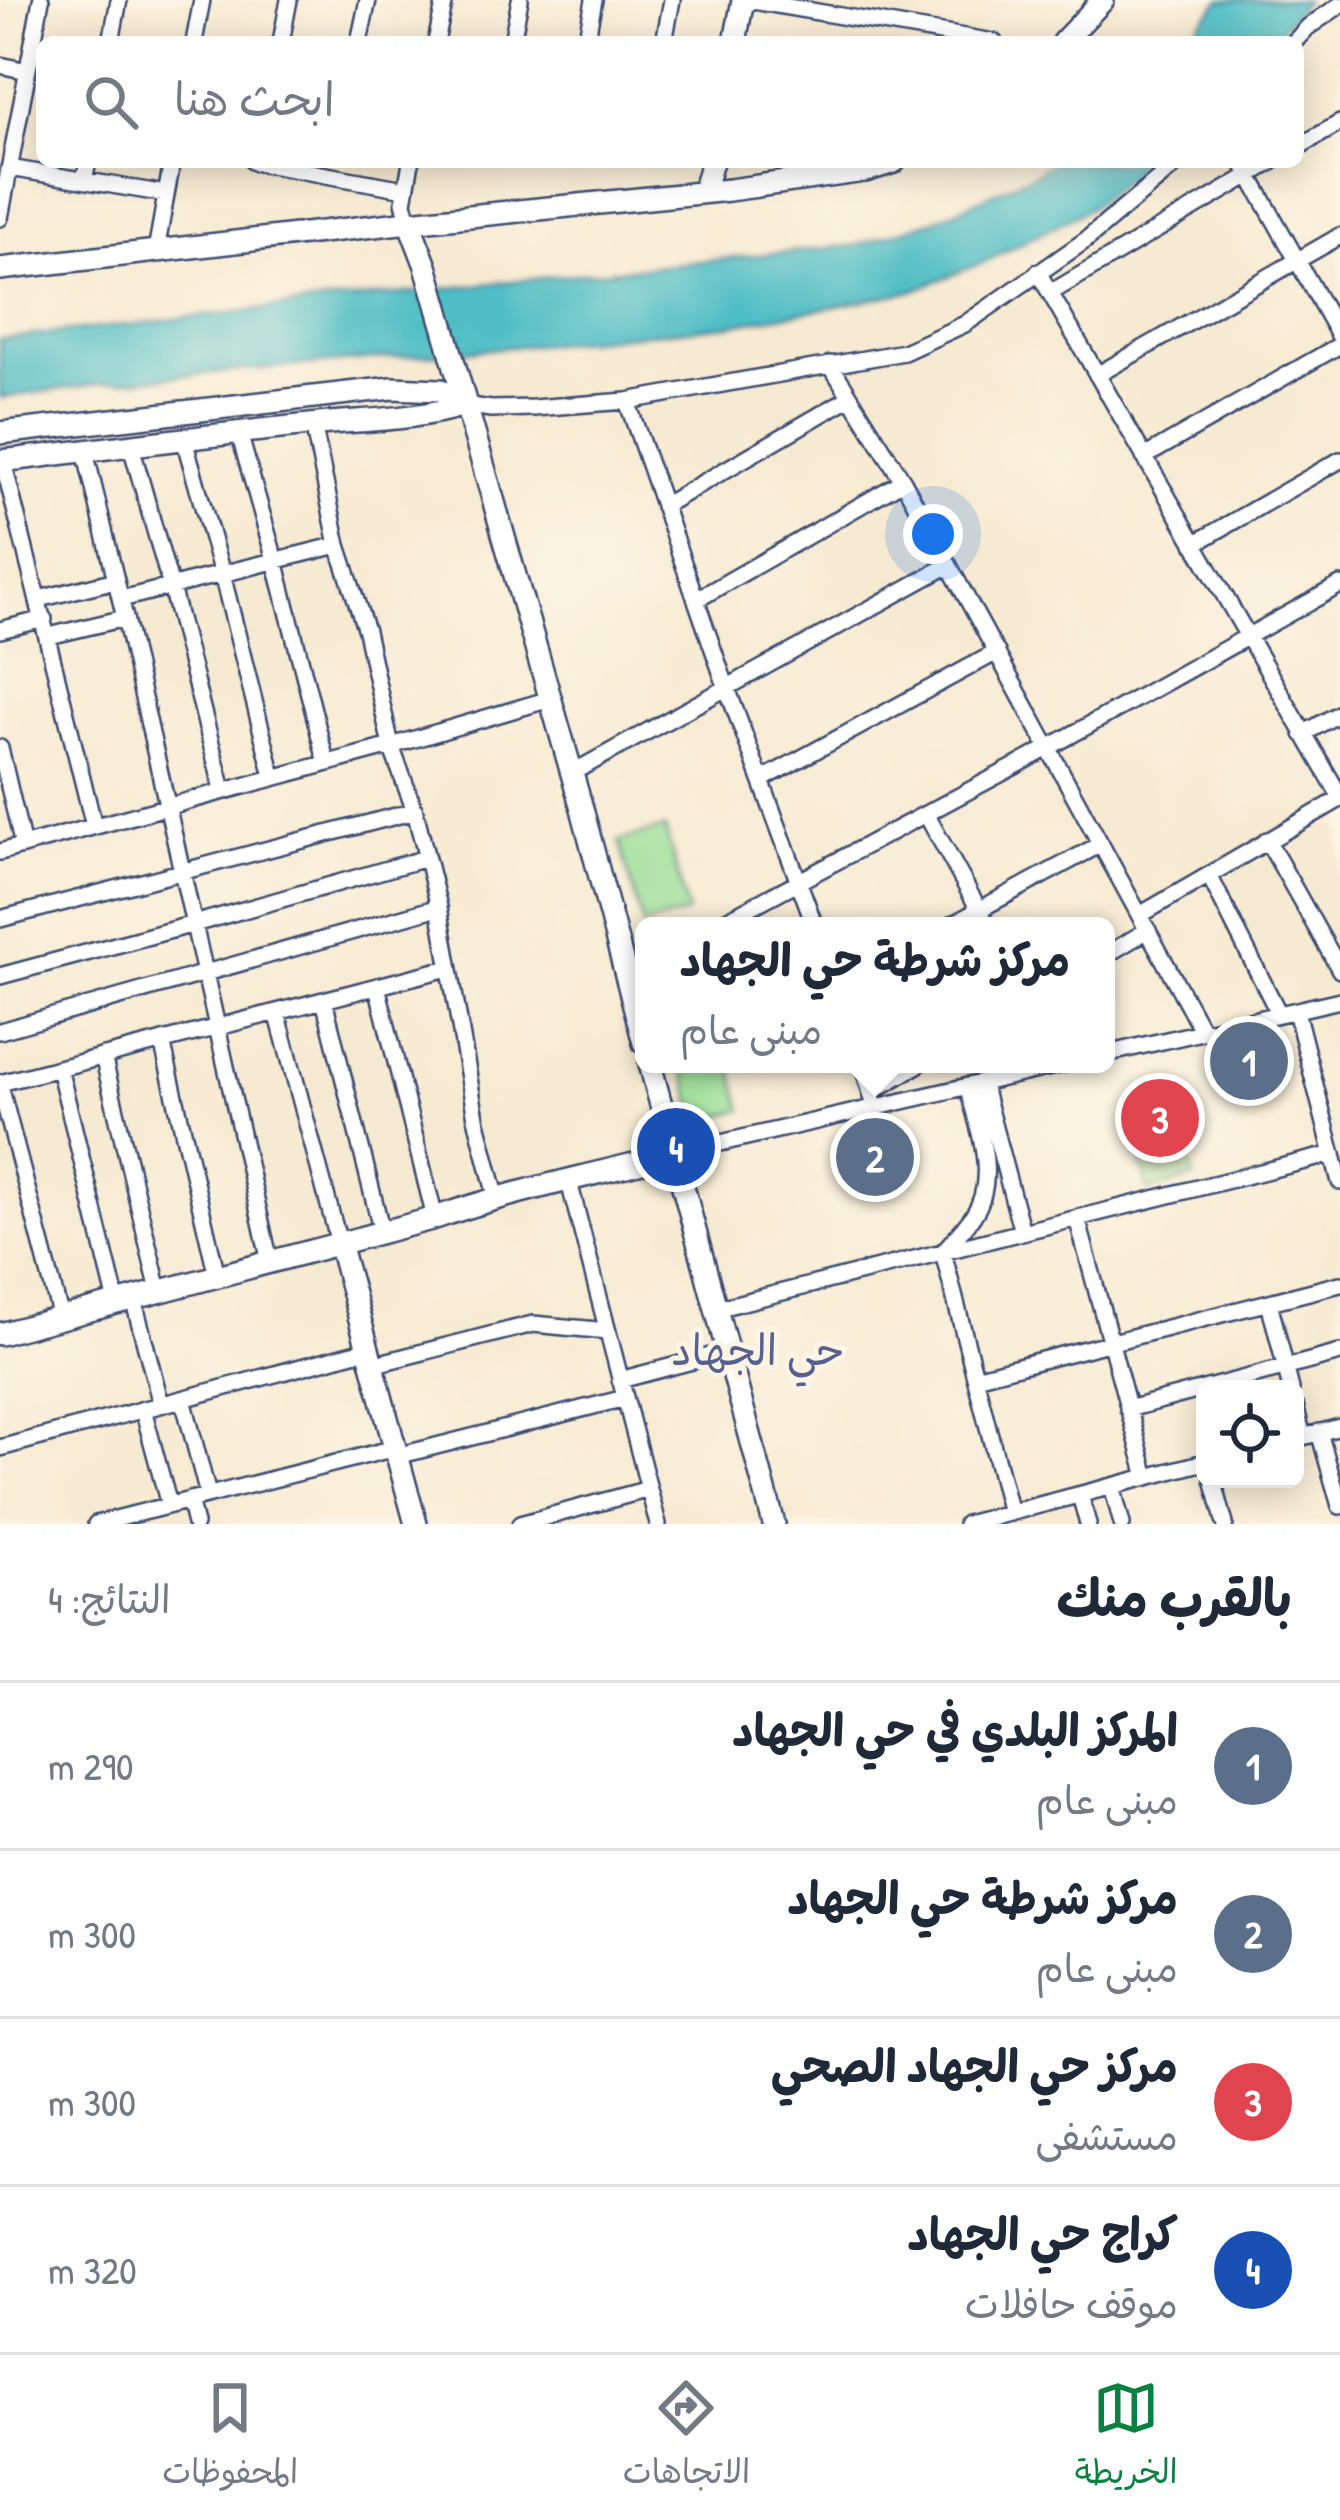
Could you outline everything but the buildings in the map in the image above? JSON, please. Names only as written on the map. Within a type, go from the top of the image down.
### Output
[{"type":"street","points":[[0,218],[41,0]]},
{"type":"street","points":[[112,36],[119,0]]},
{"type":"street","points":[[195,36],[202,0]]},
{"type":"street","points":[[281,36],[289,0]]},
{"type":"street","points":[[360,36],[368,0]]},
{"type":"street","points":[[437,36],[445,0]]},
{"type":"street","points":[[513,36],[520,0]]},
{"type":"street","points":[[587,36],[594,0]]},
{"type":"street","points":[[665,36],[672,0]]},
{"type":"street","points":[[736,36],[745,0],[958,36]]},
{"type":"street","points":[[1070,36],[1103,0]]},
{"type":"street","points":[[1308,27],[1321,0]]},
{"type":"street","points":[[1300,36],[1340,5]]},
{"type":"street","points":[[0,65],[28,71]]},
{"type":"street","points":[[1304,144],[1340,123]]},
{"type":"street","points":[[9,168],[166,194]]},
{"type":"street","points":[[84,180],[87,168]]},
{"type":"street","points":[[156,251],[171,168]]},
{"type":"street","points":[[410,168],[404,210],[426,266],[550,699],[635,969]]},
{"type":"street","points":[[703,192],[710,168]]},
{"type":"street","points":[[0,268],[703,192],[867,168]]},
{"type":"street","points":[[0,433],[392,388],[441,390],[464,405],[491,409],[627,401],[904,352],[965,324],[1086,240],[1172,168]]},
{"type":"street","points":[[333,169],[405,189]]},
{"type":"street","points":[[1050,293],[1246,169],[1340,341],[1144,457]]},
{"type":"street","points":[[1097,374],[1340,236]]},
{"type":"street","points":[[1038,272],[1340,798],[1139,915]]},
{"type":"street","points":[[830,364],[903,481],[1203,1032]]},
{"type":"street","points":[[663,506],[849,398]]},
{"type":"street","points":[[627,401],[812,917]]},
{"type":"street","points":[[94,826],[2,461],[313,424],[398,419],[464,405]]},
{"type":"street","points":[[313,424],[338,545],[366,631],[391,746],[416,812],[439,907],[476,1118],[496,1196]]},
{"type":"street","points":[[239,433],[326,761]]},
{"type":"street","points":[[184,440],[273,776]]},
{"type":"street","points":[[131,446],[223,790]]},
{"type":"street","points":[[85,452],[270,1262]]},
{"type":"street","points":[[1194,544],[1340,460]]},
{"type":"street","points":[[696,600],[903,481]]},
{"type":"street","points":[[121,599],[338,545]]},
{"type":"street","points":[[572,773],[949,565]]},
{"type":"street","points":[[39,599],[116,580]]},
{"type":"street","points":[[733,917],[1340,585]]},
{"type":"street","points":[[0,630],[125,618]]},
{"type":"street","points":[[763,779],[997,652]]},
{"type":"street","points":[[0,852],[550,699]]},
{"type":"street","points":[[1303,734],[1340,713]]},
{"type":"street","points":[[0,748],[23,846]]},
{"type":"street","points":[[0,919],[416,812]]},
{"type":"street","points":[[926,814],[983,917]]},
{"type":"street","points":[[1268,841],[1340,970]]},
{"type":"street","points":[[965,917],[1101,844]]},
{"type":"street","points":[[0,976],[426,858]]},
{"type":"street","points":[[1209,874],[1287,1012],[1340,1182]]},
{"type":"street","points":[[0,1031],[439,907]]},
{"type":"street","points":[[1115,950],[1148,931]]},
{"type":"street","points":[[62,1318],[0,1084],[448,968]]},
{"type":"street","points":[[377,986],[435,1218]]},
{"type":"street","points":[[324,1000],[382,1232]]},
{"type":"street","points":[[1115,1052],[1340,1000]]},
{"type":"street","points":[[277,1012],[416,1524]]},
{"type":"street","points":[[162,1041],[217,1276]]},
{"type":"street","points":[[103,1056],[159,1291]]},
{"type":"street","points":[[59,1068],[125,1300],[161,1405]]},
{"type":"street","points":[[652,1073],[774,1524]]},
{"type":"street","points":[[865,1073],[874,1100]]},
{"type":"street","points":[[874,1100],[908,1073]]},
{"type":"street","points":[[0,1334],[435,1218],[496,1196],[569,1182],[874,1100],[1026,1073]]},
{"type":"street","points":[[975,1085],[1022,1232]]},
{"type":"street","points":[[943,1252],[974,1215],[986,1184],[975,1085]]},
{"type":"street","points":[[715,1310],[1333,1154]]},
{"type":"street","points":[[569,1182],[658,1524]]},
{"type":"street","points":[[1077,1218],[1147,1477]]},
{"type":"street","points":[[943,1252],[1010,1513]]},
{"type":"street","points":[[975,1377],[1340,1284]]},
{"type":"street","points":[[1269,1302],[1289,1380]]},
{"type":"street","points":[[0,1448],[183,1399],[533,1324],[608,1330]]},
{"type":"street","points":[[620,1380],[727,1352]]},
{"type":"street","points":[[1128,1409],[1340,1354]]},
{"type":"street","points":[[96,1524],[625,1398]]},
{"type":"street","points":[[183,1399],[208,1495]]},
{"type":"street","points":[[143,1409],[169,1505]]},
{"type":"street","points":[[1340,1427],[1306,1436],[1340,1507]]},
{"type":"street","points":[[977,1523],[1196,1464]]},
{"type":"street","points":[[1112,1486],[1122,1524]]},
{"type":"street","points":[[1216,1488],[1226,1524]]},
{"type":"street","points":[[520,1524],[649,1489]]},
{"type":"street","points":[[1080,1495],[1088,1524]]},
{"type":"street","points":[[189,1500],[195,1524]]},
{"type":"green space","points":[[665,828],[688,913],[640,917],[619,841]]},
{"type":"green space","points":[[684,1073],[733,1073],[743,1110],[698,1122]]},
{"type":"green space","points":[[1174,1107],[1194,1178],[1149,1191],[1129,1120]]},
{"type":"water","points":[[1221,0],[1306,0],[1274,36],[1189,36]]},
{"type":"water","points":[[1044,168],[1139,168],[1088,209],[985,262],[912,291],[729,325],[111,382],[0,398],[0,339],[858,245],[935,220]]},
{"type":"place","name":"المركز البلدي في حي الجهاد","points":[[1249,1061]]},
{"type":"place","name":"مركز حي الجهاد الصحي","points":[[1160,1118]]},
{"type":"place","name":"كراج حي الجهاد","points":[[676,1147]]},
{"type":"place","name":"مركز شرطة حي الجهاد","points":[[875,1157]]},
{"type":"district","name":"حي الجهاد","points":[[758,1349]]}]
